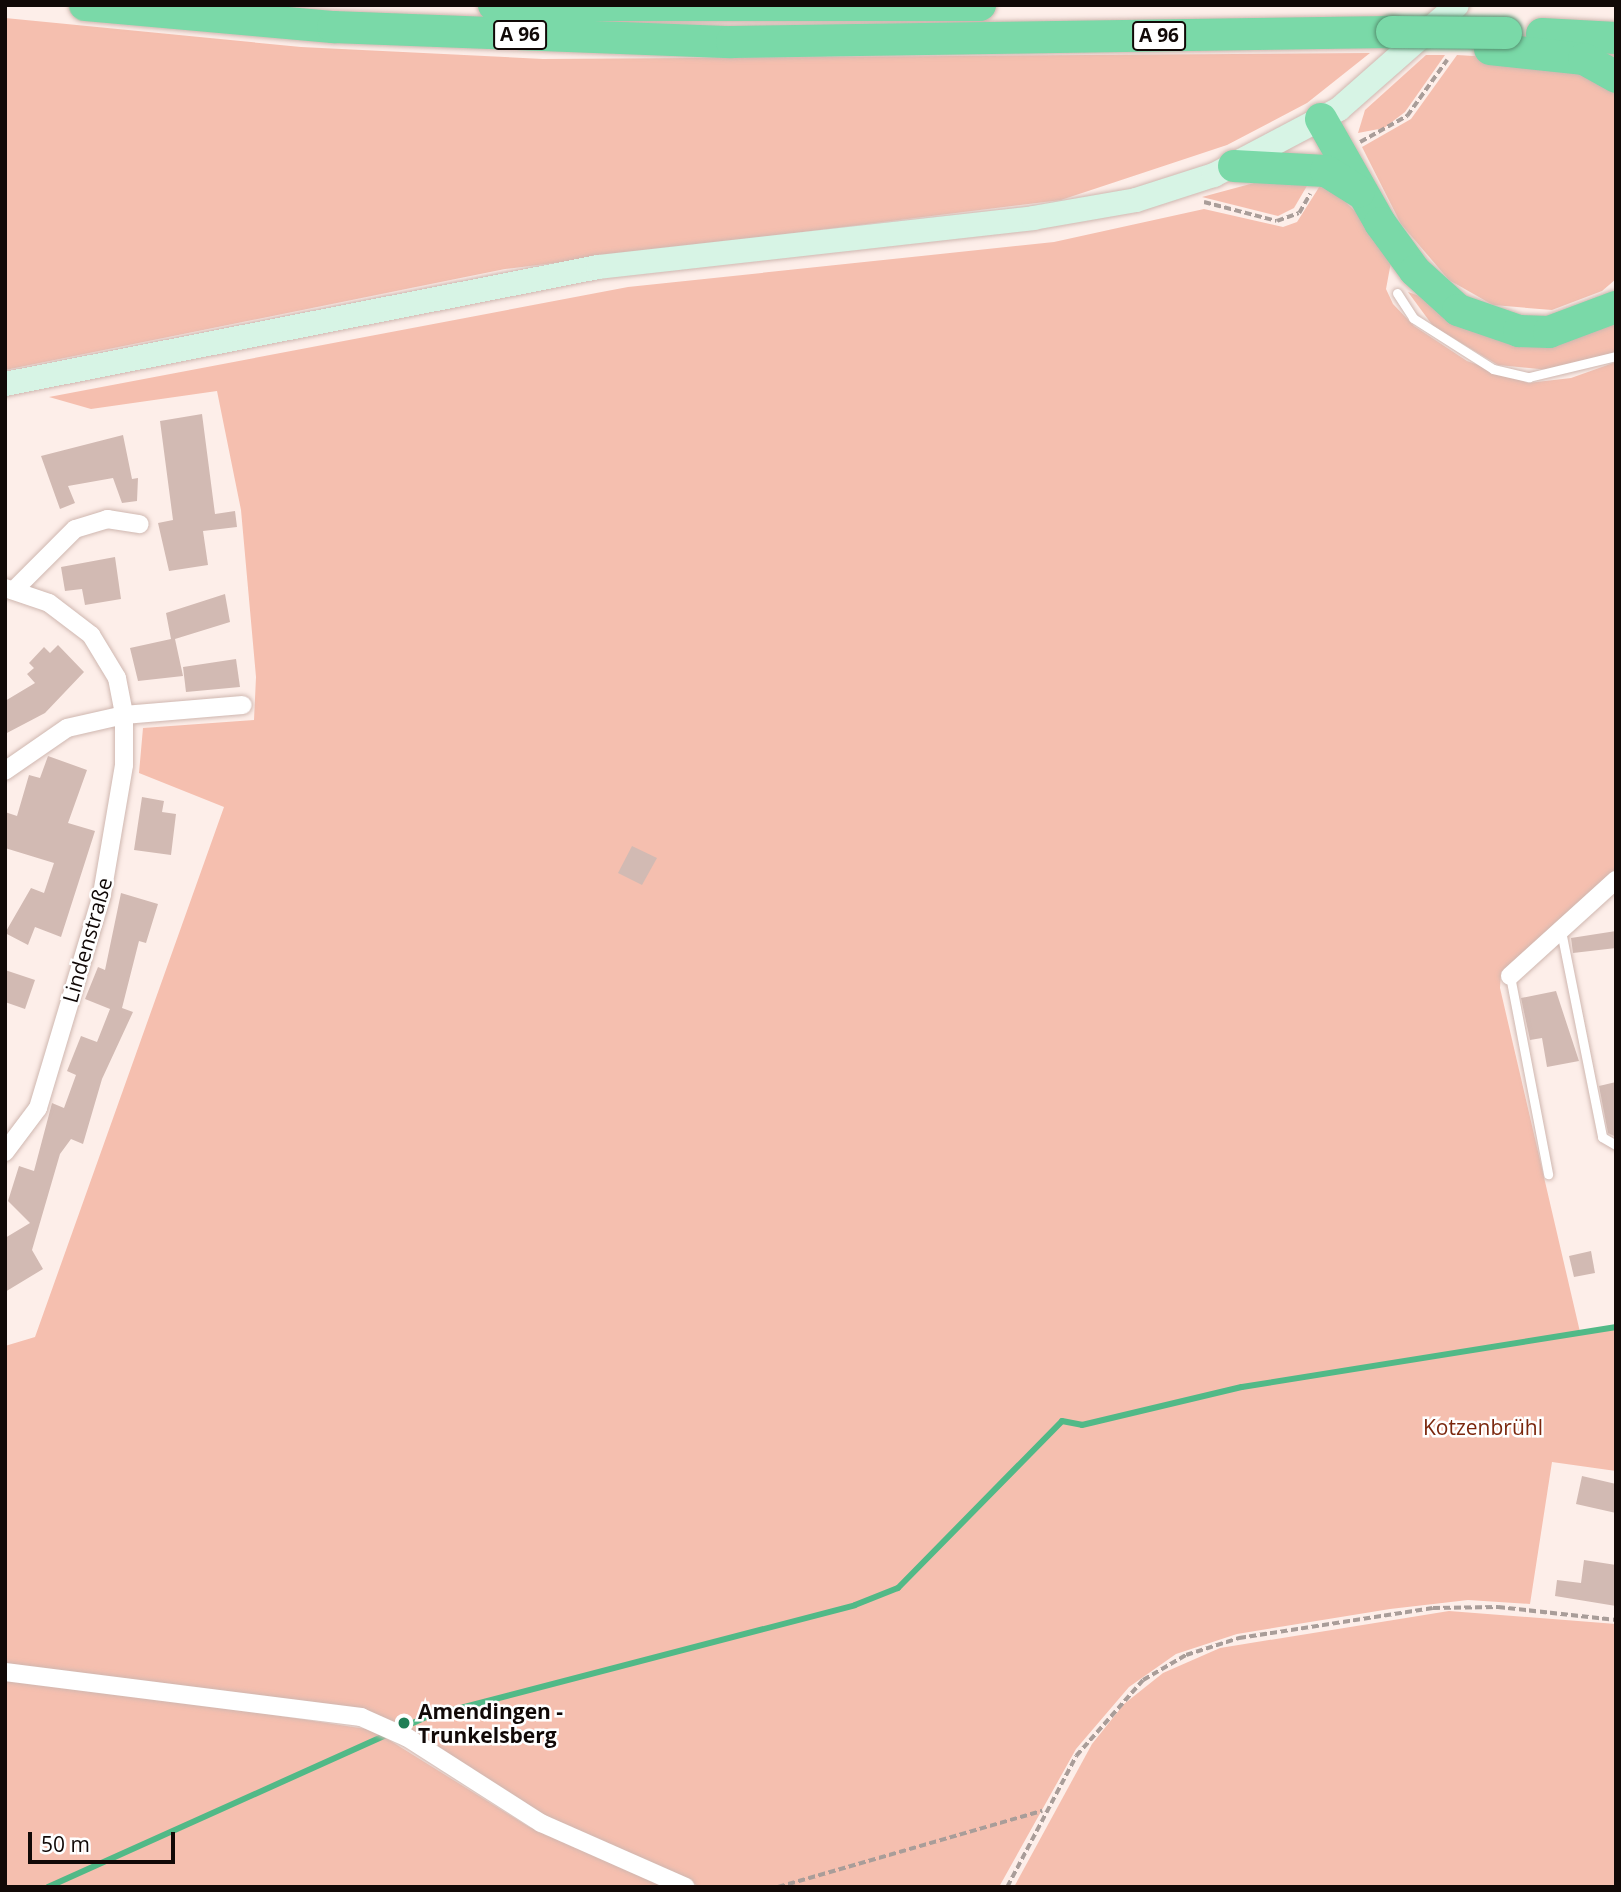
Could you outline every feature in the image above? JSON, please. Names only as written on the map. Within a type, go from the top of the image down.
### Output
[{"type":"highway","name":"A 96","points":[[85,5],[333,27],[732,42],[1377,32],[1428,48],[1498,41]]},
{"type":"highway","name":"A 96","points":[[494,5],[980,5]]},
{"type":"highway","points":[[1498,41],[1616,38]]},
{"type":"highway","points":[[1498,41],[1584,59],[1616,77]]},
{"type":"highway","points":[[1321,119],[1363,195],[1415,271],[1458,310],[1519,331],[1549,332],[1616,307]]},
{"type":"highway","points":[[1234,166],[1326,171],[1363,195]]},
{"type":"street","points":[[5,384],[598,267],[1084,211],[1234,166],[1321,119],[1457,5]]},
{"type":"street","points":[[10,589],[75,529],[107,519],[140,524]]},
{"type":"street","name":"Lindenstraße","points":[[5,1152],[38,1108],[102,894],[122,779],[124,715],[117,678],[90,635],[49,603],[10,589]]},
{"type":"street","points":[[5,771],[67,728],[124,715],[243,705]]},
{"type":"street","points":[[1510,976],[1616,880]]},
{"type":"street","points":[[5,1672],[290,1705],[383,1725],[408,1738],[541,1823],[686,1887]]},
{"type":"lane","points":[[1397,293],[1413,318],[1493,369],[1529,377],[1616,356]]},
{"type":"lane","points":[[1561,929],[1602,1137],[1616,1145]]},
{"type":"lane","points":[[1510,976],[1548,1174]]},
{"type":"path","points":[[1007,1887],[1042,1811],[1115,1706],[1143,1680],[1186,1655],[1239,1638],[1433,1608],[1498,1607],[1616,1620]]},
{"type":"path","points":[[778,1887],[1042,1811]]},
{"type":"green space","points":[[5,18],[301,47],[543,59],[1370,53],[1307,103],[1227,145],[1061,200],[505,269],[5,370]]},
{"type":"green space","points":[[1426,55],[1445,55],[1405,112],[1384,128],[1358,133],[1365,110]]},
{"type":"green space","points":[[1457,55],[1554,61],[1616,87],[1616,279],[1602,291],[1552,310],[1493,305],[1449,280],[1401,224],[1362,147],[1411,119]]},
{"type":"green space","points":[[1311,179],[1294,208],[1278,216],[1202,197],[1265,180]]},
{"type":"green space","name":"Kotzenbrühl","points":[[1323,181],[1357,213],[1391,262],[1386,289],[1393,304],[1414,326],[1467,361],[1528,383],[1571,378],[1616,362],[1616,871],[1501,972],[1500,988],[1580,1332],[1616,1327],[1616,1471],[1552,1462],[1530,1604],[1468,1600],[1390,1609],[1237,1634],[1176,1654],[1129,1687],[1076,1749],[999,1887],[701,1887],[545,1817],[410,1731],[367,1711],[120,1678],[94,1688],[373,1730],[529,1827],[672,1887],[5,1887],[5,1346],[35,1337],[224,807],[139,773],[143,728],[254,720],[256,677],[241,510],[217,391],[91,409],[49,397],[628,287],[1054,242],[1204,209],[1283,227],[1297,222]]},
{"type":"green space","points":[[1408,292],[1555,343],[1616,322],[1616,352],[1549,370],[1498,365],[1433,326]]},
{"type":"green space","points":[[1449,1611],[1616,1624],[1616,1887],[1014,1887],[1092,1744],[1124,1704],[1163,1673],[1220,1648]]},
{"type":"building","points":[[202,414],[215,514],[235,511],[237,527],[203,531],[208,565],[169,571],[158,523],[173,520],[160,421]]},
{"type":"building","points":[[123,435],[132,479],[138,478],[137,501],[122,503],[113,478],[68,486],[75,503],[60,509],[41,456]]},
{"type":"building","points":[[115,557],[121,599],[85,605],[82,589],[65,591],[61,567]]},
{"type":"building","points":[[225,594],[230,622],[175,639],[183,676],[138,681],[130,648],[171,639],[166,613]]},
{"type":"building","points":[[58,645],[84,672],[45,713],[5,734],[5,701],[35,683],[27,674],[34,668],[29,663],[44,647],[50,653]]},
{"type":"building","points":[[236,659],[240,687],[186,692],[183,667]]},
{"type":"building","points":[[48,756],[87,770],[68,823],[95,831],[61,937],[35,927],[28,945],[5,933],[31,888],[44,893],[54,863],[5,848],[5,812],[17,816],[29,775],[40,778]]},
{"type":"building","points":[[142,797],[164,801],[162,812],[176,814],[171,855],[134,850]]},
{"type":"building","points":[[632,846],[657,858],[642,885],[618,873]]},
{"type":"building","points":[[121,893],[158,904],[146,943],[139,941],[122,1008],[133,1012],[102,1079],[83,1144],[71,1139],[60,1154],[32,1250],[43,1269],[5,1292],[5,1238],[30,1223],[8,1201],[19,1166],[34,1171],[52,1103],[64,1108],[76,1075],[67,1071],[81,1036],[97,1042],[110,1009],[85,999],[98,967],[105,970]]},
{"type":"building","points":[[1616,931],[1616,948],[1573,953],[1571,938]]},
{"type":"building","points":[[5,970],[35,980],[25,1009],[5,1002]]},
{"type":"building","points":[[1556,991],[1579,1061],[1547,1067],[1542,1038],[1530,1040],[1521,998]]},
{"type":"building","points":[[1616,1082],[1616,1137],[1608,1133],[1599,1086]]},
{"type":"building","points":[[1591,1251],[1595,1273],[1574,1277],[1569,1256]]},
{"type":"building","points":[[1582,1476],[1616,1484],[1616,1513],[1576,1504]]},
{"type":"building","points":[[1584,1560],[1616,1565],[1616,1606],[1555,1596],[1557,1580],[1581,1583]]},
{"type":"waterway","points":[[48,1887],[426,1717],[855,1605],[898,1588],[1062,1421],[1082,1425],[1242,1387],[1616,1327]]},
{"type":"place","name":"Amendingen - Trunkelsberg","points":[[404,1723]]}]
